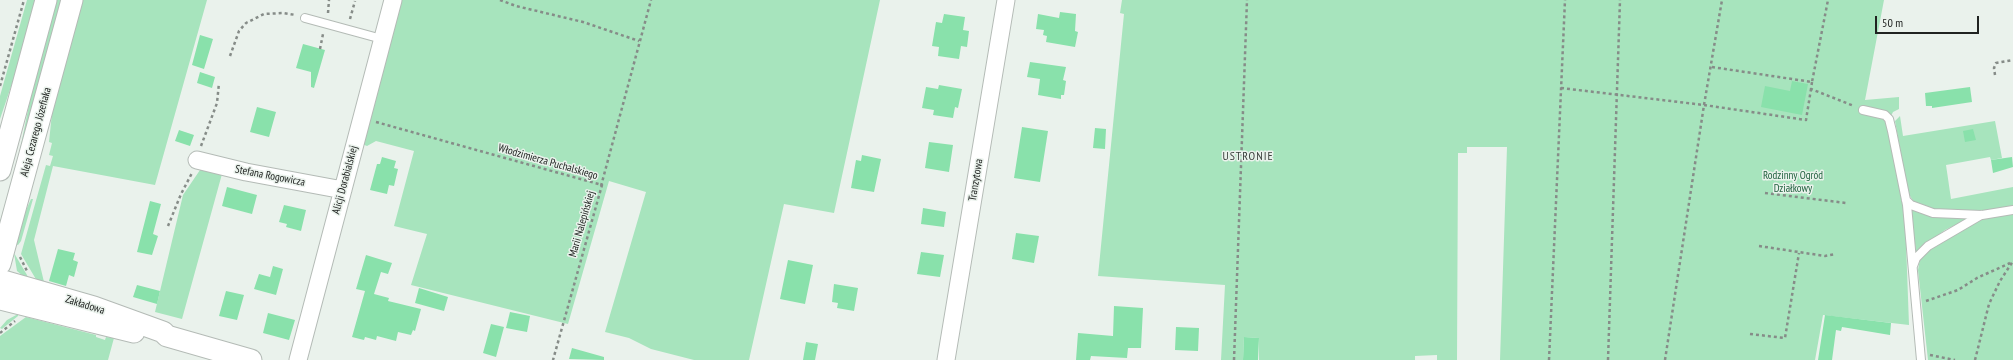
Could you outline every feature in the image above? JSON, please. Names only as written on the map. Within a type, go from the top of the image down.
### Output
[{"type":"street","points":[[0,170],[46,0]]},
{"type":"street","name":"Aleja Cezarego Józefiaka","points":[[0,264],[72,0]]},
{"type":"street","name":"Alicji Dorabialskiej","points":[[298,360],[393,0]]},
{"type":"street","name":"Tranzytowa","points":[[946,360],[1006,0]]},
{"type":"street","name":"Stefana Rogowicza","points":[[197,160],[246,172],[343,190]]},
{"type":"street","name":"Zakładowa","points":[[0,280],[94,307],[163,332],[168,336],[251,360]]},
{"type":"street","name":"Zakładowa","points":[[0,299],[121,330],[161,338],[168,336]]},
{"type":"lane","points":[[305,18],[382,39]]},
{"type":"lane","points":[[1863,110],[1885,116],[1889,119],[1906,200],[1921,356]]},
{"type":"lane","points":[[1906,200],[1911,205],[1933,212],[1982,215],[2013,210]]},
{"type":"lane","points":[[1912,267],[1916,258],[1928,246],[1982,215]]},
{"type":"path","points":[[0,86],[24,0]]},
{"type":"path","points":[[500,0],[516,6],[584,22],[639,41]]},
{"type":"path","name":"Marii Nalepińskiej","points":[[553,360],[602,185],[651,0]]},
{"type":"path","points":[[1234,360],[1247,0]]},
{"type":"path","points":[[1550,360],[1565,0]]},
{"type":"path","points":[[1608,360],[1620,0]]},
{"type":"path","points":[[1665,360],[1704,105],[1712,66],[1722,0]]},
{"type":"path","points":[[1561,88],[1704,105],[1806,120],[1828,0]]},
{"type":"path","points":[[347,29],[355,1]]},
{"type":"path","points":[[230,56],[239,31],[246,23],[257,17],[264,14],[283,13],[305,18]]},
{"type":"path","points":[[320,49],[326,24]]},
{"type":"path","points":[[1995,75],[1994,68],[1996,64],[2013,60]]},
{"type":"path","points":[[1712,66],[1812,82]]},
{"type":"path","points":[[1811,89],[1863,110]]},
{"type":"path","name":"Włodzimierza Puchalskiego","points":[[362,118],[602,185]]},
{"type":"path","points":[[1765,193],[1846,204]]},
{"type":"path","points":[[1759,246],[1825,256],[1836,254]]},
{"type":"path","points":[[18,253],[29,274]]},
{"type":"path","points":[[1750,334],[1785,338],[1800,253]]},
{"type":"path","points":[[1916,304],[1958,290],[1977,278],[2012,262]]},
{"type":"path","points":[[1975,360],[1989,304],[2012,262]]},
{"type":"path","points":[[1921,356],[1955,360]]},
{"type":"green space","points":[[27,0],[37,0],[17,69],[0,119],[0,96]]},
{"type":"green space","points":[[54,0],[65,0],[0,237],[0,222],[20,150],[35,75]]},
{"type":"green space","points":[[82,0],[207,0],[155,185],[53,166],[34,240],[44,282],[92,295],[92,297],[37,281],[21,254],[46,165],[50,166],[53,156],[49,155],[52,143],[49,142],[52,113]]},
{"type":"green space","points":[[398,0],[880,0],[834,213],[784,204],[749,360],[694,360],[651,349],[629,338],[605,332],[646,192],[609,181],[568,324],[411,285],[427,234],[394,226],[414,151],[376,141],[367,146],[362,144]]},
{"type":"green space","name":"Rodzinny Ogród Działkowy","points":[[1122,0],[1884,0],[1865,100],[1899,97],[1899,109],[1893,112],[1890,118],[1884,119],[1887,122],[1904,213],[1909,325],[1823,315],[1815,360],[1500,360],[1507,147],[1467,147],[1467,153],[1458,153],[1457,360],[1437,360],[1437,355],[1415,356],[1415,360],[1259,360],[1259,338],[1244,337],[1243,360],[1221,360],[1225,285],[1098,276],[1124,14],[1120,13]]},
{"type":"green space","points":[[1900,116],[1903,136],[1995,121],[2002,158],[1991,160],[1990,157],[1946,165],[1951,199],[2013,187],[2013,208],[1984,212],[1933,210],[1914,202],[1908,193],[1895,121]]},
{"type":"green space","points":[[206,168],[222,174],[182,319],[155,312],[183,195],[200,170]]},
{"type":"green space","points":[[31,199],[33,199],[21,241],[18,245],[15,244],[22,219]]},
{"type":"green space","points":[[1911,210],[1932,216],[1972,217],[1945,230],[1916,252]]},
{"type":"green space","points":[[2013,213],[2013,360],[1928,360],[1918,270],[1920,259],[1929,249],[1980,220],[1989,216]]},
{"type":"green space","points":[[14,253],[27,275],[29,281],[17,271]]},
{"type":"green space","points":[[18,314],[18,316],[2,329],[0,328],[7,320]]},
{"type":"green space","points":[[26,317],[96,335],[96,337],[105,340],[106,337],[114,338],[108,360],[0,360],[0,336]]},
{"type":"building","points":[[1060,12],[1076,14],[1075,31],[1078,32],[1075,47],[1046,42],[1047,36],[1043,35],[1044,30],[1036,29],[1038,14],[1059,18]]},
{"type":"building","points":[[944,14],[965,17],[963,30],[969,31],[967,47],[961,46],[959,59],[938,56],[939,47],[932,46],[936,22],[942,23]]},
{"type":"building","points":[[200,35],[213,39],[204,69],[192,65]]},
{"type":"building","points":[[303,44],[325,50],[314,88],[311,87],[311,72],[296,68]]},
{"type":"building","points":[[1030,62],[1066,67],[1063,80],[1066,81],[1064,95],[1061,95],[1061,99],[1038,95],[1040,79],[1027,77]]},
{"type":"building","points":[[200,72],[215,77],[212,88],[197,83]]},
{"type":"building","points":[[1792,81],[1808,84],[1802,115],[1761,107],[1765,86],[1790,91]]},
{"type":"building","points":[[939,85],[962,89],[958,108],[955,107],[953,118],[933,115],[934,110],[922,108],[926,87],[938,89]]},
{"type":"building","points":[[1970,87],[1972,102],[1932,108],[1932,106],[1926,106],[1925,93]]},
{"type":"building","points":[[257,107],[276,112],[269,137],[250,132]]},
{"type":"building","points":[[1022,127],[1048,131],[1040,182],[1014,178]]},
{"type":"building","points":[[1095,128],[1106,129],[1105,149],[1093,148]]},
{"type":"building","points":[[1973,129],[1976,140],[1965,142],[1963,131]]},
{"type":"building","points":[[179,130],[194,135],[190,146],[175,141]]},
{"type":"building","points":[[929,142],[953,145],[949,172],[925,168]]},
{"type":"building","points":[[862,155],[881,159],[874,192],[851,188],[856,160],[861,161]]},
{"type":"building","points":[[382,157],[396,161],[394,168],[398,169],[394,186],[389,185],[387,194],[370,190],[377,164],[380,164]]},
{"type":"building","points":[[2012,157],[2013,167],[1993,173],[1991,160]]},
{"type":"building","points":[[227,187],[257,195],[252,214],[222,206]]},
{"type":"building","points":[[150,201],[161,204],[153,234],[158,236],[152,255],[137,252]]},
{"type":"building","points":[[284,205],[306,210],[301,231],[286,227],[287,224],[279,222]]},
{"type":"building","points":[[923,208],[946,212],[944,227],[921,224]]},
{"type":"building","points":[[1016,233],[1039,236],[1034,263],[1012,259]]},
{"type":"building","points":[[58,249],[75,253],[73,260],[78,262],[74,277],[69,275],[66,286],[49,281]]},
{"type":"building","points":[[921,252],[944,255],[940,277],[917,274]]},
{"type":"building","points":[[366,255],[392,263],[388,274],[381,272],[374,294],[389,298],[388,301],[421,309],[415,331],[413,330],[411,335],[398,332],[396,341],[377,336],[376,340],[365,337],[364,340],[352,337],[365,291],[356,289]]},
{"type":"building","points":[[788,260],[813,265],[805,304],[780,299]]},
{"type":"building","points":[[273,266],[283,269],[276,295],[254,289],[259,274],[270,277]]},
{"type":"building","points":[[834,284],[858,288],[854,311],[837,308],[838,303],[832,302]]},
{"type":"building","points":[[137,285],[160,291],[157,304],[133,297]]},
{"type":"building","points":[[419,288],[448,297],[444,311],[415,303]]},
{"type":"building","points":[[226,291],[244,295],[237,320],[219,316]]},
{"type":"building","points":[[1114,306],[1143,308],[1141,348],[1128,348],[1127,358],[1091,356],[1090,360],[1076,360],[1078,333],[1113,336]]},
{"type":"building","points":[[510,312],[530,316],[527,332],[506,328]]},
{"type":"building","points":[[268,313],[295,320],[289,340],[263,333]]},
{"type":"building","points":[[1825,315],[1891,323],[1890,335],[1842,327],[1841,331],[1836,330],[1832,360],[1818,360]]},
{"type":"building","points":[[491,324],[504,327],[496,357],[483,353]]},
{"type":"building","points":[[1176,327],[1199,328],[1198,351],[1175,350]]},
{"type":"building","points":[[1244,337],[1259,338],[1258,360],[1243,360]]},
{"type":"building","points":[[806,342],[818,344],[815,360],[803,360]]},
{"type":"building","points":[[572,348],[604,357],[604,360],[569,359]]},
{"type":"district","name":"USTRONIE","points":[[1248,157]]}]
